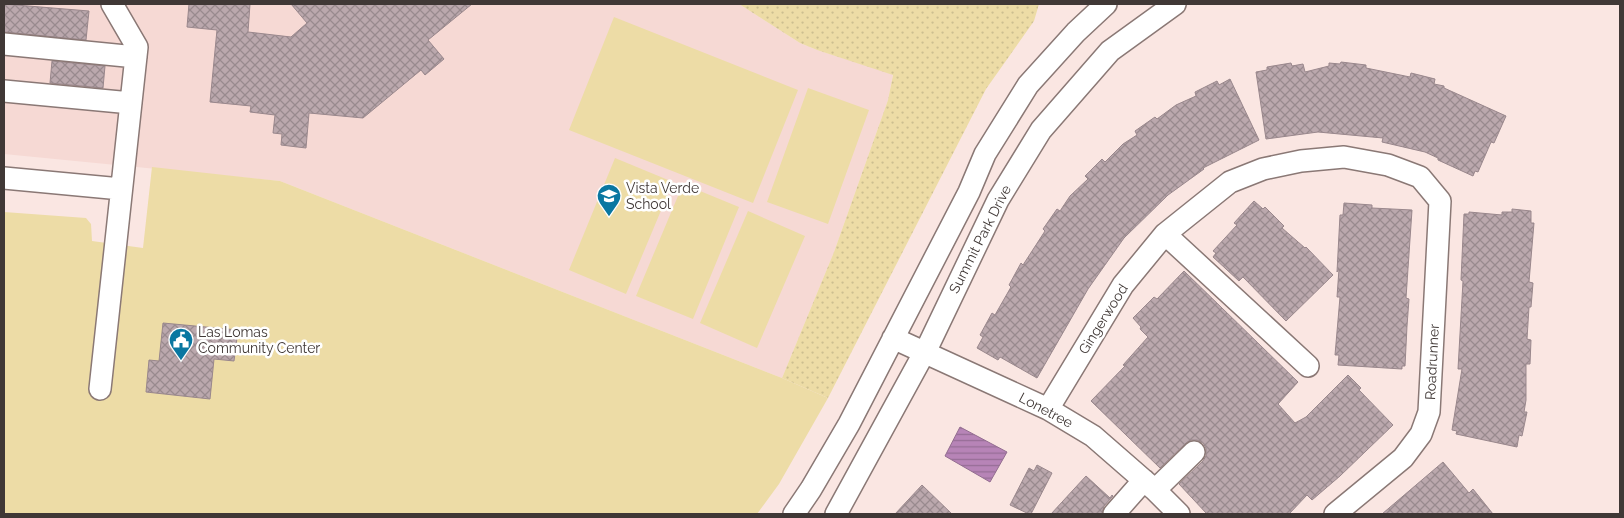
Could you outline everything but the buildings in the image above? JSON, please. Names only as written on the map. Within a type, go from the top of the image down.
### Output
[{"type":"street","points":[[100,389],[137,47],[112,4]]},
{"type":"street","points":[[794,514],[812,489],[849,424],[969,192],[985,154],[1028,85],[1076,32],[1106,4]]},
{"type":"street","name":"Summit Park Drive","points":[[836,514],[925,352],[998,200],[1041,130],[1110,51],[1175,4]]},
{"type":"street","points":[[4,44],[136,56]]},
{"type":"street","points":[[4,91],[131,103]]},
{"type":"street","name":"Gingerwood","points":[[1048,409],[1123,285],[1165,234],[1230,182],[1263,169],[1301,161],[1344,157],[1388,165],[1420,177]]},
{"type":"street","name":"Roadrunner","points":[[1335,514],[1403,458],[1421,434],[1429,412],[1440,201],[1420,177]]},
{"type":"street","points":[[4,178],[121,189]]},
{"type":"street","points":[[1165,234],[1308,366]]},
{"type":"street","name":"Lonetree","points":[[893,338],[1048,409],[1093,436],[1150,485],[1179,514]]},
{"type":"street","points":[[1114,514],[1194,452]]},
{"type":"shaded area","name":"Vista Verde School","points":[[4,4],[739,4],[800,43],[893,74],[888,100],[834,252],[782,378],[280,181],[4,154]]},
{"type":"shaded area","points":[[739,4],[1039,4],[1034,21],[986,89],[828,398],[782,378],[834,252],[888,100],[893,75],[800,43]]},
{"type":"shaded area","points":[[614,17],[798,90],[753,203],[569,130]]},
{"type":"shaded area","points":[[808,88],[869,110],[828,224],[767,202]]},
{"type":"shaded area","points":[[615,158],[673,182],[626,294],[569,270]]},
{"type":"shaded area","points":[[152,167],[280,181],[782,378],[828,398],[779,484],[757,514],[4,514],[4,212],[86,218],[91,224],[92,241],[143,248]]},
{"type":"shaded area","points":[[683,184],[739,207],[693,319],[636,296]]},
{"type":"shaded area","points":[[748,211],[805,236],[757,348],[700,323]]},
{"type":"shaded area","points":[[960,427],[1007,452],[990,482],[945,456]]},
{"type":"place","name":"Vista Verde School","points":[[609,217]]},
{"type":"place","name":"Las Lomas Community Center","points":[[181,361]]}]
